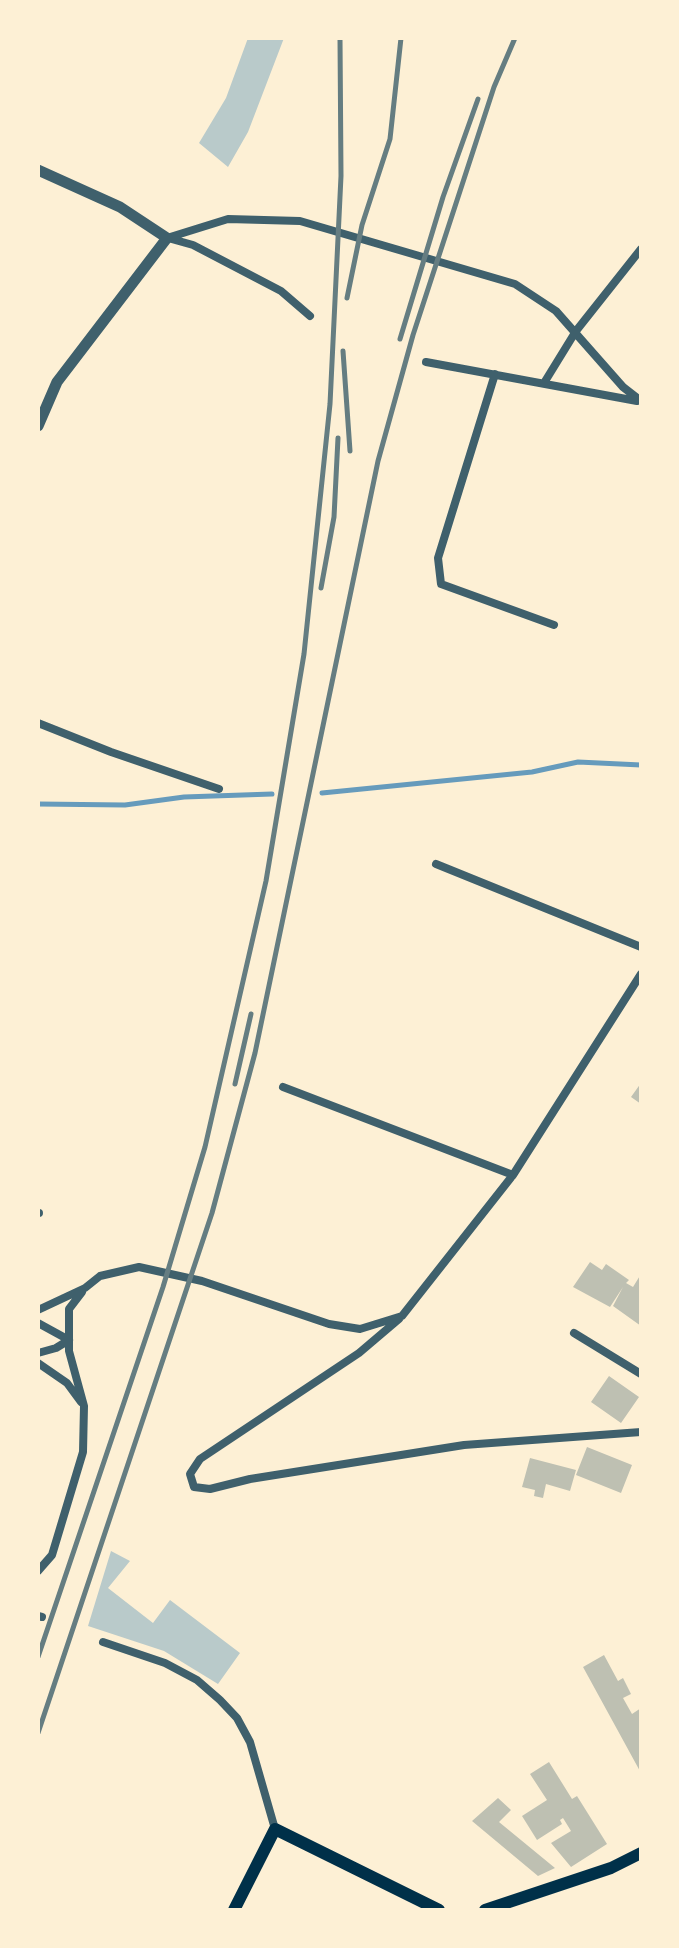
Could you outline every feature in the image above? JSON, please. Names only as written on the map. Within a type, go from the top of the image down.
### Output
[{"type":"main road","points":[[234,1910],[275,1829],[439,1910]]},
{"type":"main road","points":[[485,1910],[611,1868],[641,1853]]},
{"type":"street","points":[[38,170],[120,207],[167,238],[193,245],[281,291],[310,316]]},
{"type":"street","points":[[38,426],[57,382],[167,238],[228,219],[300,221],[515,284],[556,311],[623,387],[641,401]]},
{"type":"street","points":[[544,383],[576,331],[641,249]]},
{"type":"street","points":[[426,362],[641,401]]},
{"type":"street","points":[[495,374],[438,558],[441,584],[554,625]]},
{"type":"street","points":[[38,723],[219,789]]},
{"type":"street","points":[[436,864],[641,947]]},
{"type":"street","points":[[641,974],[513,1175],[402,1316],[359,1353],[200,1459],[193,1467],[190,1481],[194,1487],[210,1489],[416,1451],[641,1432]]},
{"type":"street","points":[[283,1087],[513,1175]]},
{"type":"street","points":[[38,1310],[85,1288],[100,1276],[139,1267],[202,1281],[329,1324],[360,1329],[402,1316]]},
{"type":"street","points":[[38,1571],[52,1555],[83,1452],[84,1406],[69,1340],[69,1309],[85,1288]]},
{"type":"street","points":[[38,1323],[69,1340]]},
{"type":"street","points":[[574,1333],[641,1374]]},
{"type":"street","points":[[38,1353],[69,1340]]},
{"type":"street","points":[[38,1363],[67,1383],[84,1406]]},
{"type":"street","points":[[103,1642],[165,1663],[197,1680],[237,1718],[260,1768],[275,1829]]},
{"type":"shaded area","points":[[248,38],[284,38],[248,132],[228,167],[199,143],[226,98]]},
{"type":"shaded area","points":[[111,1551],[130,1561],[108,1588],[153,1623],[170,1600],[240,1653],[218,1684],[164,1651],[88,1626]]},
{"type":"building","points":[[641,1083],[641,1104],[631,1097]]},
{"type":"building","points":[[590,1262],[602,1270],[606,1264],[629,1280],[626,1283],[633,1287],[641,1274],[641,1326],[613,1306],[623,1287],[610,1307],[573,1287]]},
{"type":"building","points":[[609,1376],[639,1397],[621,1423],[591,1402]]},
{"type":"building","points":[[587,1447],[632,1465],[621,1493],[576,1475]]},
{"type":"building","points":[[530,1458],[576,1470],[570,1491],[546,1484],[543,1498],[534,1496],[535,1490],[522,1487]]},
{"type":"building","points":[[604,1655],[618,1681],[623,1678],[631,1694],[623,1698],[632,1714],[641,1708],[641,1773],[583,1667]]},
{"type":"building","points":[[549,1762],[572,1799],[577,1796],[607,1844],[571,1867],[551,1843],[571,1831],[563,1818],[560,1820],[562,1824],[537,1840],[522,1816],[547,1800],[530,1774]]},
{"type":"building","points":[[498,1798],[511,1810],[499,1822],[555,1868],[538,1876],[472,1821]]},
{"type":"waterway","points":[[322,793],[532,772],[578,762],[641,765]]},
{"type":"waterway","points":[[38,804],[125,805],[184,797],[272,794]]},
{"type":"railway","points":[[38,1657],[163,1287],[205,1147],[266,881],[304,654],[330,404],[341,176],[340,38]]},
{"type":"railway","points":[[347,298],[362,225],[390,139],[401,38]]},
{"type":"railway","points":[[38,1733],[212,1213],[255,1053],[378,461],[413,335],[494,87],[515,38]]},
{"type":"railway","points":[[400,339],[443,197],[478,99]]},
{"type":"railway","points":[[343,351],[350,451]]},
{"type":"railway","points":[[321,588],[334,517],[338,438]]},
{"type":"railway","points":[[235,1084],[251,1014]]}]
